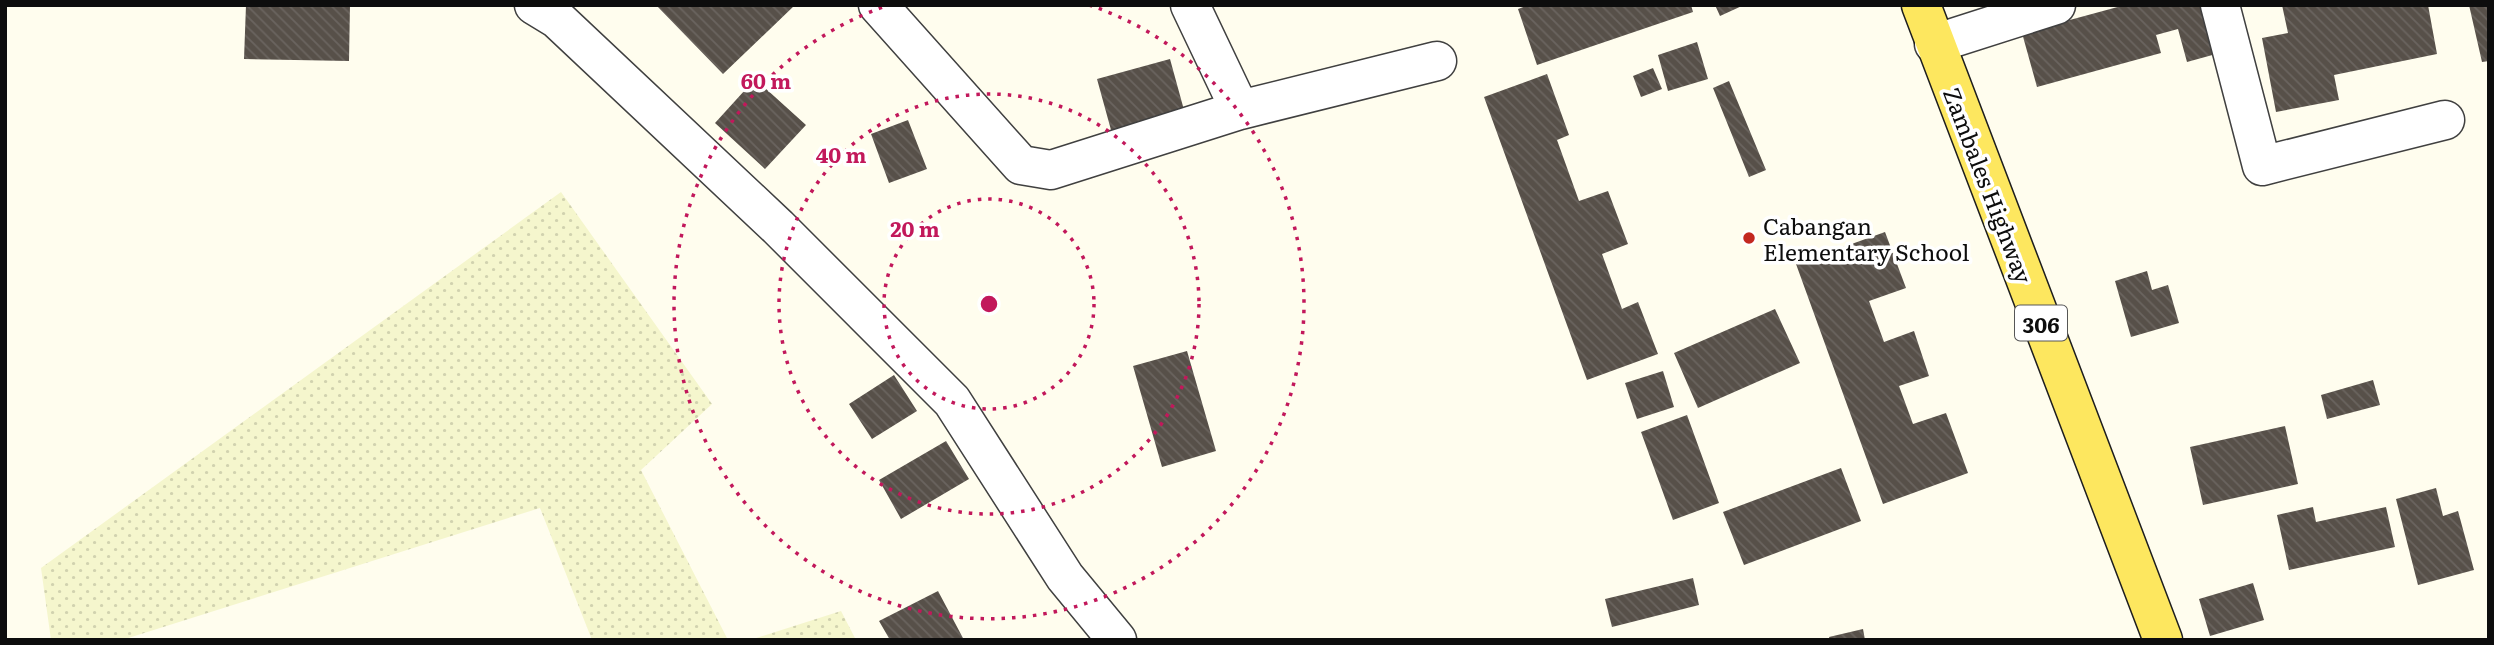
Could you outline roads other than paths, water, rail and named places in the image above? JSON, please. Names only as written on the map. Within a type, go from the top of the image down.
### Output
[{"type":"main road","name":"Zambales Highway","points":[[1921,5],[2163,640]]},
{"type":"street","points":[[878,5],[1021,165],[1051,170],[1240,110],[1437,61]]},
{"type":"street","points":[[1190,5],[1240,110]]},
{"type":"street","points":[[1934,44],[2056,5]]},
{"type":"street","points":[[2221,5],[2262,166],[2445,120]]},
{"type":"street","points":[[551,10],[778,227],[951,401],[1065,576],[1117,640]]},
{"type":"place","name":"Cabangan Elementary School","points":[[1749,238]]}]
